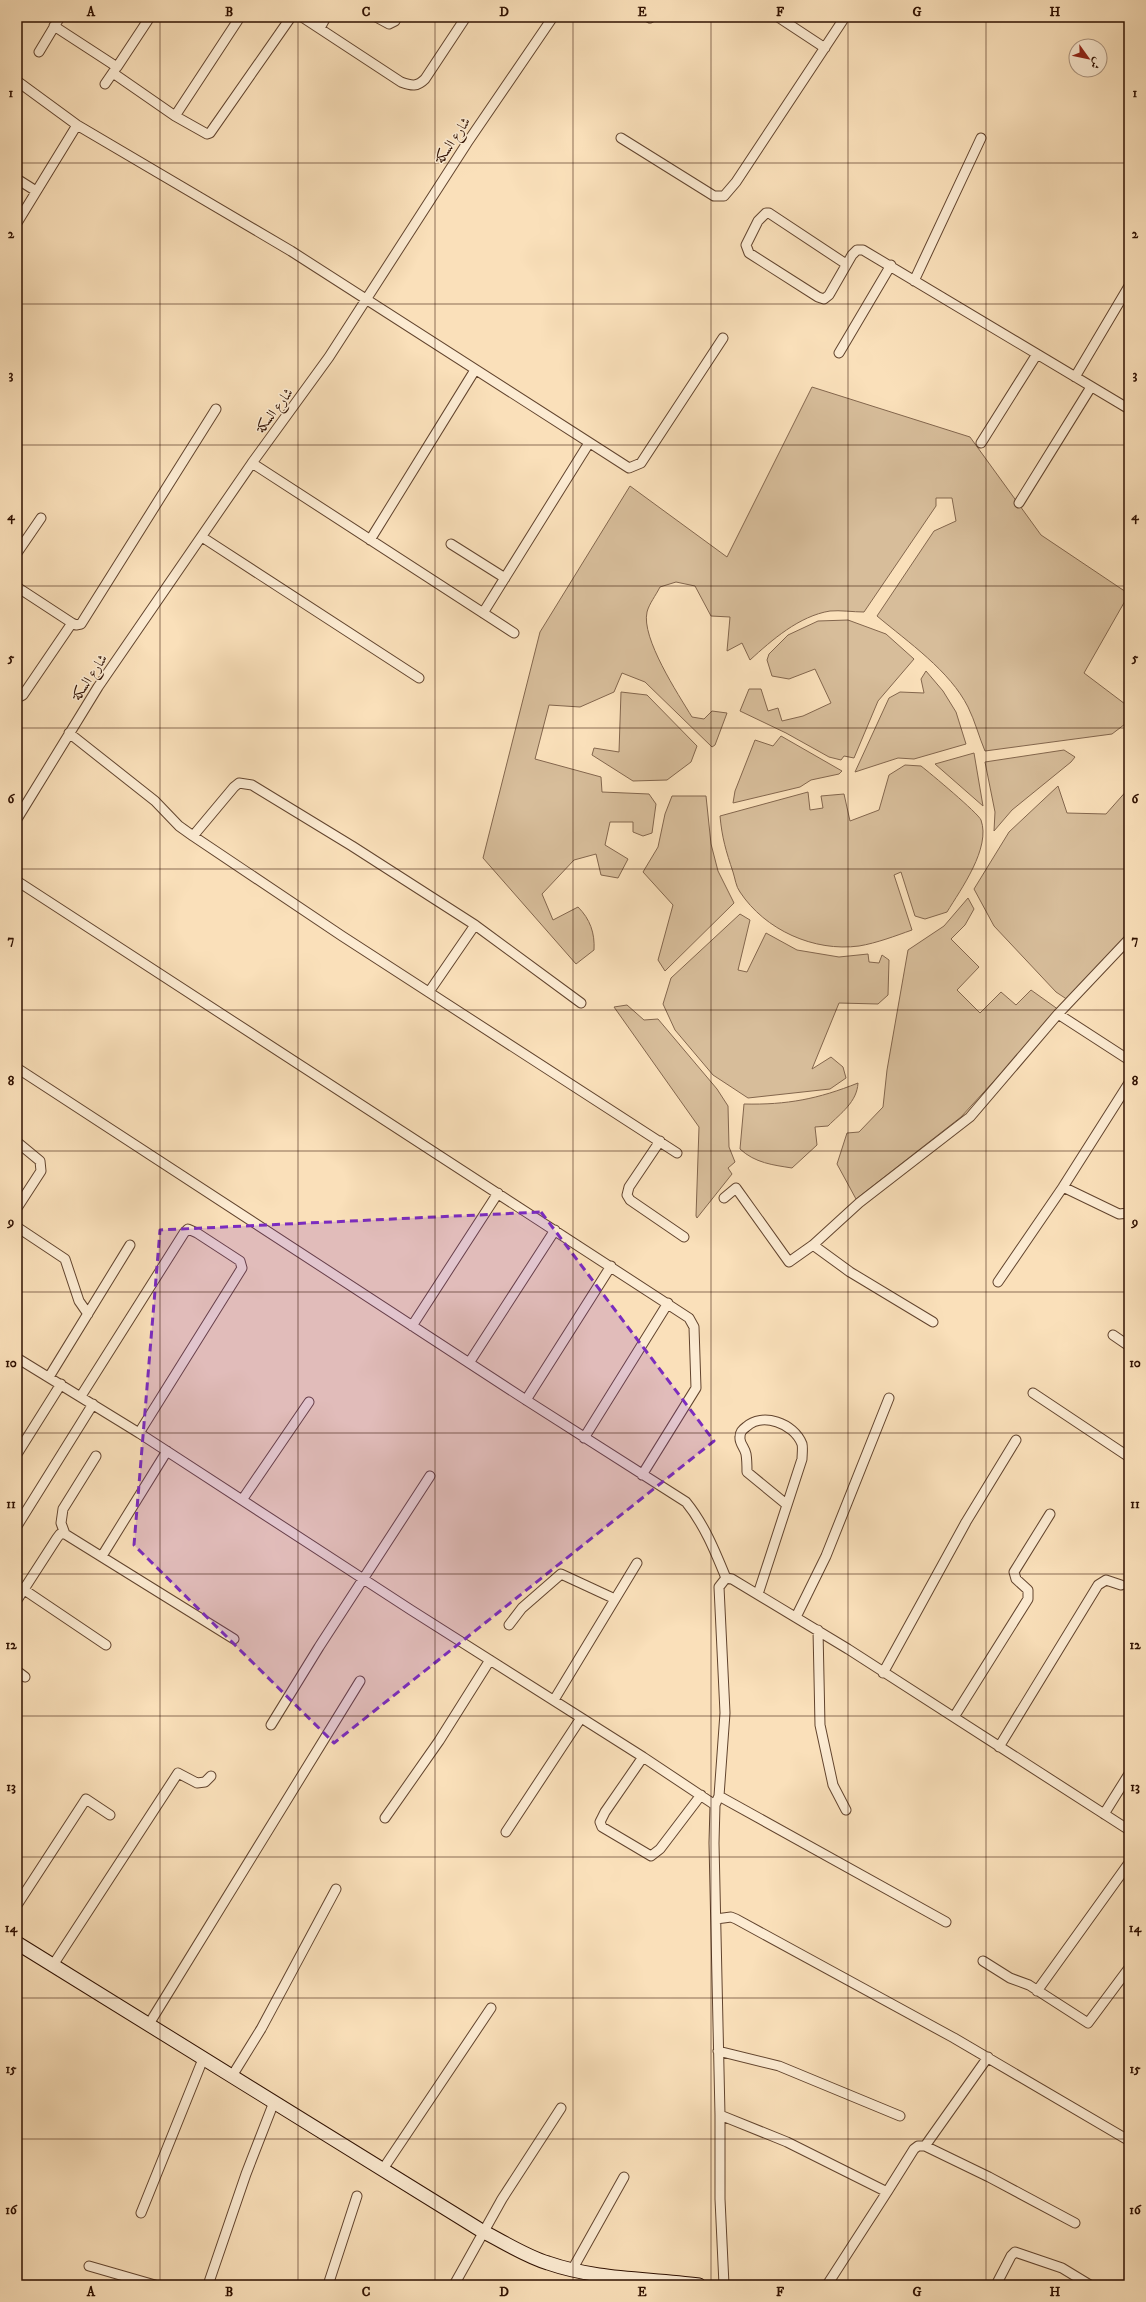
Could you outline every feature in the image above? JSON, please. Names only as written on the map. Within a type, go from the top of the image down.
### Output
[{"type":"main road","points":[[17,1943],[482,2231],[536,2258],[572,2270],[608,2277],[699,2285]]},
{"type":"street","points":[[39,52],[60,17]]},
{"type":"street","points":[[105,84],[150,17]]},
{"type":"street","points":[[175,116],[240,17]]},
{"type":"street","points":[[54,26],[175,116],[203,134],[210,133],[291,17]]},
{"type":"street","points":[[302,17],[401,82],[412,86],[419,85],[426,79],[466,17]]},
{"type":"street","points":[[320,28],[326,17]]},
{"type":"street","points":[[376,17],[389,24],[395,21],[397,17]]},
{"type":"street","name":"شارع السكة","points":[[17,819],[98,687],[252,463],[329,357],[467,143],[553,17]]},
{"type":"street","points":[[778,17],[825,48]]},
{"type":"street","points":[[621,138],[714,196],[724,196],[736,182],[845,17]]},
{"type":"street","points":[[17,81],[77,125],[238,219],[366,299],[629,468],[641,463],[723,338]]},
{"type":"street","points":[[17,223],[77,125]]},
{"type":"street","points":[[914,281],[980,138]]},
{"type":"street","points":[[17,179],[36,191]]},
{"type":"street","points":[[846,264],[768,213],[766,213],[758,221],[746,245],[749,253],[822,299],[829,295],[854,252],[860,249],[890,265],[914,281],[1129,409]]},
{"type":"street","points":[[839,352],[890,265]]},
{"type":"street","points":[[1075,377],[1129,286]]},
{"type":"street","points":[[981,443],[1036,354]]},
{"type":"street","points":[[370,540],[475,370]]},
{"type":"street","points":[[1019,503],[1091,387]]},
{"type":"street","points":[[17,587],[72,623],[76,625],[81,624],[216,409]]},
{"type":"street","points":[[483,613],[589,443]]},
{"type":"street","points":[[252,463],[514,633]]},
{"type":"street","points":[[17,553],[41,518]]},
{"type":"street","points":[[202,537],[419,678]]},
{"type":"street","points":[[451,544],[504,578]]},
{"type":"street","points":[[17,698],[23,695],[72,623]]},
{"type":"street","points":[[69,733],[155,801],[179,826],[193,836],[677,1153]]},
{"type":"street","points":[[193,836],[234,787],[239,783],[246,783],[352,846],[475,925],[581,1003]]},
{"type":"street","points":[[17,881],[611,1266],[692,1322],[696,1388],[642,1475]]},
{"type":"street","points":[[429,992],[475,925]]},
{"type":"street","points":[[724,1198],[736,1188],[789,1262],[813,1245],[858,1203],[970,1117],[1058,1014],[1129,939]]},
{"type":"street","points":[[1058,1014],[1129,1060]]},
{"type":"street","points":[[17,1068],[584,1438],[686,1502],[696,1513],[726,1578]]},
{"type":"street","points":[[998,1282],[1063,1187],[1129,1083]]},
{"type":"street","points":[[17,1142],[40,1161],[41,1171],[17,1208]]},
{"type":"street","points":[[660,1142],[629,1187],[627,1195],[630,1200],[684,1237]]},
{"type":"street","points":[[1063,1187],[1119,1214],[1129,1213]]},
{"type":"street","points":[[412,1326],[498,1193]]},
{"type":"street","points":[[17,1227],[65,1259],[79,1301],[88,1314]]},
{"type":"street","points":[[81,1396],[184,1233],[188,1230],[197,1233],[240,1261],[242,1268],[139,1433]]},
{"type":"street","points":[[469,1363],[555,1230]]},
{"type":"street","points":[[48,1377],[130,1245]]},
{"type":"street","points":[[813,1245],[850,1272],[933,1322]]},
{"type":"street","points":[[526,1400],[611,1266]]},
{"type":"street","points":[[584,1438],[668,1304]]},
{"type":"street","points":[[1113,1335],[1129,1346]]},
{"type":"street","points":[[17,1358],[139,1433],[364,1580],[643,1757],[715,1805]]},
{"type":"street","points":[[17,1454],[61,1384]]},
{"type":"street","points":[[1033,1393],[1129,1457]]},
{"type":"street","points":[[796,1618],[826,1556],[889,1398]]},
{"type":"street","points":[[242,1500],[309,1402]]},
{"type":"street","points":[[17,1526],[93,1404]]},
{"type":"street","points":[[758,1594],[786,1504],[802,1459],[802,1445],[796,1434],[785,1426],[772,1420],[760,1419],[749,1424],[741,1431],[739,1438],[746,1453],[747,1472],[786,1504]]},
{"type":"street","points":[[883,1673],[966,1522],[1016,1440]]},
{"type":"street","points":[[102,1556],[167,1452]]},
{"type":"street","points":[[65,1534],[61,1523],[63,1509],[96,1456]]},
{"type":"street","points":[[271,1725],[319,1647],[364,1580],[430,1476]]},
{"type":"street","points":[[954,1717],[1028,1599],[1028,1590],[1016,1579],[1014,1572],[1050,1514]]},
{"type":"street","points":[[17,1600],[20,1588],[60,1534],[65,1534],[234,1639]]},
{"type":"street","points":[[554,1700],[637,1563]]},
{"type":"street","points":[[509,1625],[522,1608],[561,1574],[615,1599]]},
{"type":"street","points":[[726,1578],[732,1579],[818,1630],[1129,1830]]},
{"type":"street","points":[[724,2285],[720,2191],[715,1805],[719,1796],[725,1713],[719,1587],[726,1578]]},
{"type":"street","points":[[999,1747],[1098,1585],[1106,1580],[1121,1585]]},
{"type":"street","points":[[20,1588],[106,1645]]},
{"type":"street","points":[[818,1630],[820,1725],[833,1785],[846,1810]]},
{"type":"street","points":[[385,1818],[439,1741],[490,1660]]},
{"type":"street","points":[[17,1672],[25,1677]]},
{"type":"street","points":[[149,2024],[360,1681]]},
{"type":"street","points":[[506,1832],[581,1718]]},
{"type":"street","points":[[643,1757],[605,1812],[600,1822],[602,1827],[651,1856],[660,1849],[701,1795]]},
{"type":"street","points":[[53,1965],[178,1774],[184,1775],[197,1783],[205,1782],[211,1776]]},
{"type":"street","points":[[1104,1814],[1129,1774]]},
{"type":"street","points":[[719,1796],[946,1922]]},
{"type":"street","points":[[17,1905],[86,1798],[110,1815]]},
{"type":"street","points":[[1037,1991],[1129,1863]]},
{"type":"street","points":[[232,2076],[258,2034],[336,1889]]},
{"type":"street","points":[[716,1919],[731,1917],[736,1919],[988,2057],[1128,2140]]},
{"type":"street","points":[[984,1961],[1010,1978],[1029,1985],[1088,2023],[1129,1968]]},
{"type":"street","points":[[383,2169],[491,2008]]},
{"type":"street","points":[[718,2051],[779,2066],[900,2116]]},
{"type":"street","points":[[925,2146],[988,2057]]},
{"type":"street","points":[[141,2213],[203,2059]]},
{"type":"street","points":[[208,2285],[246,2174],[274,2102]]},
{"type":"street","points":[[454,2285],[482,2231],[561,2108]]},
{"type":"street","points":[[720,2115],[787,2142],[887,2192]]},
{"type":"street","points":[[827,2285],[914,2149],[918,2146],[925,2146],[996,2180],[1075,2223]]},
{"type":"street","points":[[572,2270],[624,2177]]},
{"type":"street","points":[[328,2285],[357,2196]]},
{"type":"street","points":[[996,2285],[1010,2256],[1015,2252],[1062,2268],[1090,2285]]},
{"type":"street","points":[[89,2266],[155,2285]]},
{"type":"highlighted area","points":[[541,1212],[714,1441],[334,1743],[134,1545],[160,1230]]},
{"type":"shaded area","points":[[812,387],[970,437],[1041,535],[1129,594],[1084,673],[1129,707],[1129,721],[1112,734],[985,751],[968,707],[951,681],[915,647],[877,616],[934,531],[956,521],[952,498],[936,498],[936,506],[864,612],[830,611],[808,618],[797,623],[777,637],[750,660],[742,643],[727,651],[730,617],[711,616],[695,586],[676,582],[660,587],[648,609],[647,623],[655,651],[662,666],[692,717],[704,719],[712,711],[727,713],[715,745],[712,747],[645,682],[622,673],[614,692],[580,707],[549,705],[535,759],[601,777],[602,792],[649,794],[656,804],[652,833],[643,836],[633,832],[633,822],[610,822],[605,845],[628,859],[618,878],[601,875],[596,854],[574,860],[542,894],[553,920],[578,907],[589,921],[593,932],[594,950],[576,964],[483,858],[540,632],[630,486],[727,557]]},
{"type":"shaded area","points":[[848,620],[886,634],[914,659],[878,701],[854,758],[844,756],[841,760],[829,757],[786,733],[740,711],[749,689],[761,689],[768,711],[778,708],[782,721],[803,716],[831,703],[815,669],[789,679],[772,676],[767,660],[769,654],[788,635],[818,621]]},
{"type":"shaded area","points":[[926,671],[943,691],[956,712],[966,744],[914,759],[898,758],[855,772],[889,698],[900,692],[924,693],[921,679]]},
{"type":"shaded area","points":[[621,692],[647,695],[697,746],[691,762],[667,780],[633,781],[592,755],[594,748],[619,752]]},
{"type":"shaded area","points":[[781,736],[842,771],[839,774],[811,780],[800,787],[733,803],[735,791],[755,740],[773,746]]},
{"type":"shaded area","points":[[1064,750],[1075,757],[1071,762],[1012,810],[994,831],[995,812],[985,762]]},
{"type":"shaded area","points":[[974,753],[983,806],[935,764]]},
{"type":"shaded area","points":[[905,765],[921,766],[963,802],[981,820],[983,831],[982,843],[978,855],[967,880],[947,912],[925,919],[915,916],[901,872],[894,875],[912,930],[866,945],[842,947],[808,942],[792,936],[763,917],[750,905],[740,892],[737,885],[725,844],[720,816],[808,792],[810,810],[823,808],[821,796],[844,794],[850,821],[879,810],[889,775]]},
{"type":"shaded area","points":[[1058,786],[1067,813],[1106,814],[1129,788],[1129,936],[1068,1000],[1056,992],[994,926],[974,889],[1009,832]]},
{"type":"shaded area","points":[[672,796],[706,796],[711,844],[718,871],[734,903],[665,971],[658,960],[673,905],[643,872],[658,847],[665,814]]},
{"type":"shaded area","points":[[968,898],[974,909],[965,925],[951,939],[979,967],[957,990],[980,1013],[1001,992],[1016,1005],[1031,990],[1059,1010],[961,1117],[856,1199],[837,1164],[847,1133],[859,1132],[883,1107],[887,1070],[908,950],[944,926]]},
{"type":"shaded area","points":[[740,914],[750,920],[738,970],[747,972],[766,933],[797,950],[839,957],[868,954],[869,962],[879,963],[882,955],[889,960],[888,995],[878,1004],[839,1003],[812,1069],[831,1057],[843,1067],[846,1078],[830,1089],[748,1098],[713,1075],[675,1030],[663,1004],[671,978]]},
{"type":"shaded area","points":[[627,1005],[644,1020],[658,1019],[717,1089],[728,1106],[729,1147],[735,1162],[728,1168],[732,1174],[697,1218],[699,1127],[614,1007]]},
{"type":"shaded area","points":[[858,1083],[855,1096],[848,1107],[828,1126],[815,1127],[817,1145],[792,1168],[758,1160],[740,1149],[744,1104],[802,1100],[843,1089]]}]
